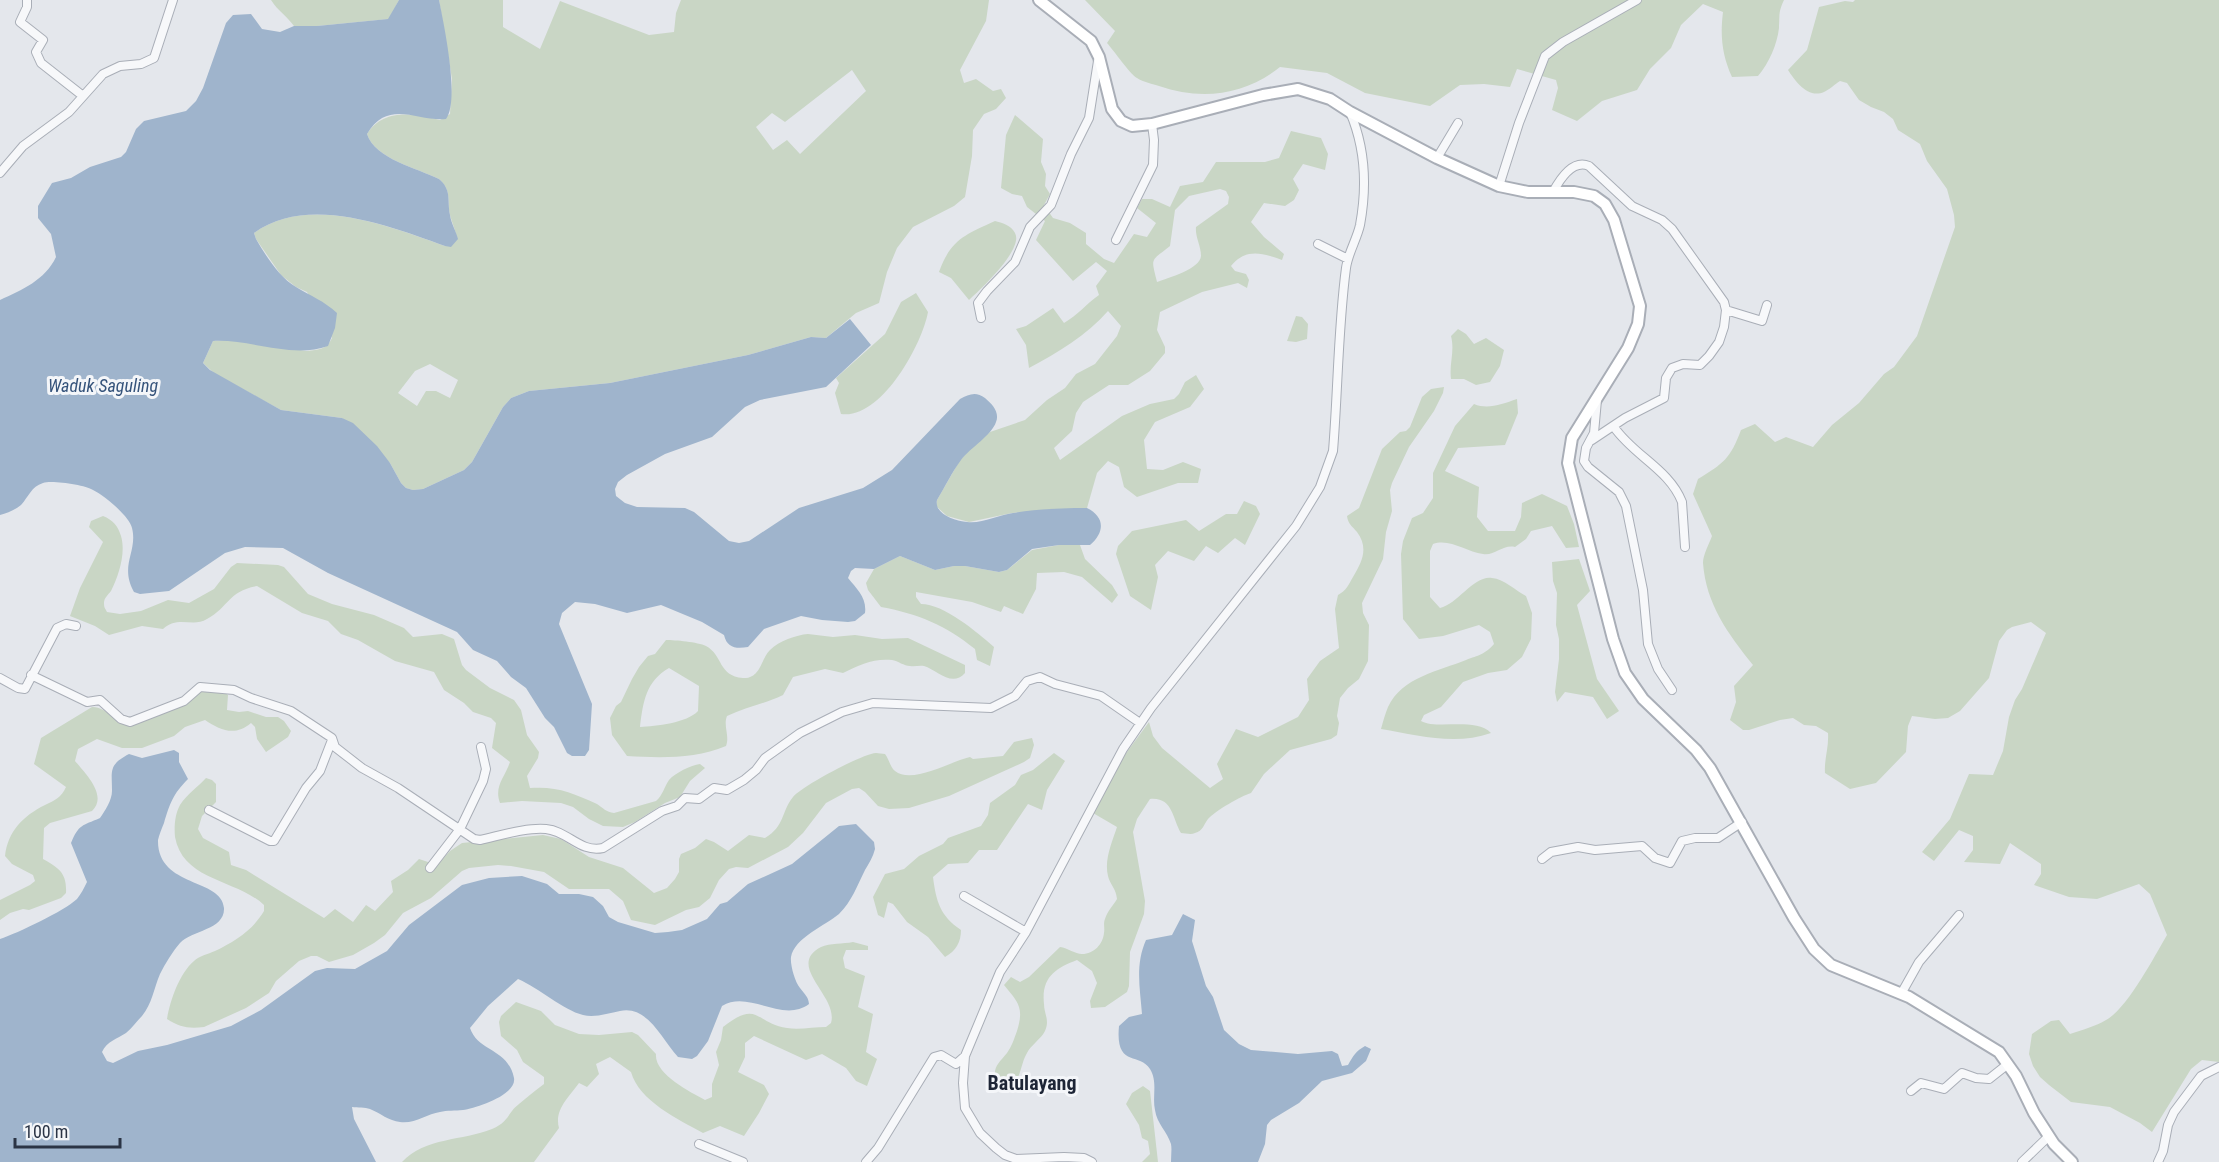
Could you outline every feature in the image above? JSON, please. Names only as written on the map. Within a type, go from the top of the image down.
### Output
[{"type":"main road","points":[[1039,0],[1086,36],[1099,57],[1116,117],[1132,126],[1252,97],[1298,89],[1330,99],[1437,158],[1499,186],[1528,192],[1574,192],[1594,196],[1610,210],[1640,306],[1638,324],[1634,336],[1597,400],[1572,438],[1568,464],[1625,673],[1643,699],[1696,750],[1710,768],[1786,905],[1814,949],[1841,970],[1922,1004],[1994,1049],[2008,1064],[2049,1136],[2072,1162]]},
{"type":"street","points":[[27,0],[21,22],[43,40],[36,52],[40,63],[83,96]]},
{"type":"street","points":[[0,173],[23,146],[69,112],[97,80],[112,69],[141,64],[154,58],[173,0]]},
{"type":"street","points":[[1499,186],[1519,123],[1545,56],[1563,42],[1637,0]]},
{"type":"street","points":[[981,318],[978,303],[1015,262],[1025,234],[1035,220],[1051,205],[1057,193],[1071,154],[1089,118],[1099,57]]},
{"type":"street","points":[[1092,1162],[1084,1158],[1064,1157],[1016,1160],[996,1148],[980,1133],[965,1108],[963,1083],[965,1056],[1000,972],[1026,932],[1140,723],[1296,526],[1320,488],[1333,451],[1342,312],[1348,259],[1360,226],[1364,164],[1359,132],[1350,112]]},
{"type":"street","points":[[1116,240],[1153,165],[1152,123]]},
{"type":"street","points":[[1437,158],[1458,123]]},
{"type":"street","points":[[1553,192],[1564,176],[1575,166],[1585,164],[1589,166],[1632,206],[1662,220],[1672,229],[1703,274],[1719,292],[1726,310],[1721,336],[1704,362],[1696,366],[1683,364],[1672,368],[1666,378],[1664,398],[1624,418],[1592,440],[1586,448],[1584,461],[1588,467],[1619,492],[1626,506],[1643,590],[1648,644],[1658,669],[1672,690]]},
{"type":"street","points":[[1318,244],[1348,259]]},
{"type":"street","points":[[1726,310],[1762,321],[1767,305]]},
{"type":"street","points":[[1592,440],[1597,420],[1597,400]]},
{"type":"street","points":[[1614,427],[1633,450],[1658,468],[1679,495],[1682,502],[1685,547]]},
{"type":"street","points":[[0,678],[24,689],[57,628],[66,624],[76,626]]},
{"type":"street","points":[[31,675],[87,702],[100,700],[121,719],[130,722],[184,701],[200,687],[234,690],[291,711],[332,739],[334,747],[362,768],[398,788],[474,839],[480,840],[544,828],[560,833],[594,850],[603,848],[662,811],[677,806],[686,798],[699,799],[714,788],[727,790],[744,780],[765,758],[801,733],[842,712],[873,703],[991,708],[1015,696],[1027,681],[1040,677],[1055,684],[1101,696],[1140,723]]},
{"type":"street","points":[[209,810],[274,841],[306,788],[320,771],[332,739]]},
{"type":"street","points":[[430,868],[460,829],[486,774],[481,747]]},
{"type":"street","points":[[1542,859],[1551,852],[1578,847],[1595,850],[1642,846],[1655,858],[1670,863],[1682,841],[1695,838],[1718,838],[1742,822]]},
{"type":"street","points":[[964,896],[1026,932]]},
{"type":"street","points":[[1901,994],[1919,962],[1959,915]]},
{"type":"street","points":[[866,1162],[878,1148],[934,1057],[941,1056],[956,1064],[965,1056]]},
{"type":"street","points":[[1911,1091],[1921,1083],[1944,1089],[1962,1073],[1976,1078],[1989,1079],[2008,1064]]},
{"type":"street","points":[[2158,1162],[2174,1112],[2201,1076],[2219,1067]]},
{"type":"street","points":[[2022,1162],[2049,1136]]},
{"type":"street","points":[[699,1144],[743,1162]]},
{"type":"green space","points":[[271,0],[399,0],[389,19],[294,26]]},
{"type":"green space","points":[[439,0],[503,0],[503,27],[540,49],[560,1],[649,35],[674,32],[676,13],[681,0],[989,0],[986,21],[960,70],[964,83],[976,79],[993,91],[1001,89],[1006,98],[996,109],[984,114],[973,130],[972,156],[965,197],[954,206],[913,227],[897,248],[887,272],[879,303],[856,313],[826,338],[811,337],[748,355],[610,383],[529,391],[511,398],[503,407],[472,462],[464,470],[423,489],[413,490],[401,483],[390,463],[342,418],[281,410],[215,374],[203,363],[213,341],[228,340],[307,351],[328,345],[332,338],[307,292],[296,287],[281,275],[256,239],[254,233],[275,222],[299,216],[348,217],[399,230],[445,246],[457,239],[450,215],[446,187],[443,183],[439,179],[387,156],[371,143],[367,134],[374,126],[390,116],[410,114],[440,120],[450,114],[452,79]],"holes":[[[852,70],[866,91],[800,154],[787,140],[773,150],[756,127],[772,113],[785,122]],[[430,364],[458,380],[450,398],[436,391],[426,391],[417,406],[398,393],[415,371]]]},
{"type":"green space","points":[[1085,0],[1784,0],[1772,54],[1758,76],[1732,77],[1723,45],[1723,12],[1703,4],[1681,25],[1671,48],[1650,69],[1637,90],[1602,101],[1577,121],[1552,110],[1558,88],[1556,80],[1517,69],[1510,87],[1484,84],[1460,85],[1430,106],[1365,93],[1327,73],[1280,67],[1252,84],[1223,93],[1175,91],[1145,82],[1126,67],[1107,43],[1115,31]]},
{"type":"green space","points":[[1855,0],[2219,0],[2219,1062],[2202,1060],[2191,1069],[2152,1132],[2110,1107],[2071,1102],[2040,1077],[2029,1054],[2032,1034],[2051,1021],[2059,1020],[2070,1034],[2102,1022],[2123,1005],[2148,969],[2167,935],[2150,894],[2139,884],[2097,899],[2069,897],[2034,885],[2041,874],[2041,864],[2010,843],[2000,864],[1964,862],[1973,850],[1973,836],[1959,830],[1934,861],[1922,852],[1950,819],[1969,774],[1993,775],[2003,751],[2009,717],[2015,700],[2046,633],[2031,622],[2007,630],[1999,641],[1989,678],[1960,711],[1948,718],[1912,716],[1908,726],[1906,752],[1876,783],[1850,789],[1825,773],[1828,733],[1816,726],[1804,725],[1793,718],[1743,730],[1730,720],[1736,702],[1734,686],[1753,665],[1727,630],[1709,592],[1703,563],[1712,536],[1693,494],[1698,479],[1725,459],[1741,430],[1755,424],[1775,442],[1786,437],[1813,447],[1832,425],[1859,403],[1884,374],[1894,367],[1917,336],[1955,227],[1947,189],[1927,161],[1920,144],[1898,130],[1893,119],[1884,112],[1859,100],[1847,83],[1840,81],[1824,92],[1813,93],[1803,88],[1788,70],[1807,50],[1819,7]]},
{"type":"green space","points":[[1015,115],[1043,139],[1041,162],[1046,174],[1045,186],[1050,194],[1044,205],[1053,218],[1070,223],[1086,233],[1086,244],[1104,259],[1114,263],[1134,234],[1147,237],[1156,223],[1137,208],[1142,199],[1152,199],[1170,207],[1180,186],[1203,182],[1216,162],[1265,162],[1279,158],[1291,131],[1321,138],[1328,154],[1325,170],[1303,164],[1293,179],[1299,190],[1294,200],[1285,206],[1264,203],[1251,222],[1284,254],[1282,260],[1261,254],[1242,256],[1231,266],[1235,271],[1246,274],[1249,280],[1247,288],[1238,283],[1202,292],[1160,312],[1157,330],[1165,347],[1165,353],[1150,371],[1128,385],[1109,385],[1083,402],[1076,413],[1072,431],[1054,448],[1060,460],[1122,416],[1150,404],[1174,399],[1185,382],[1196,375],[1204,389],[1190,407],[1155,422],[1144,440],[1147,469],[1163,470],[1183,462],[1201,469],[1198,483],[1178,483],[1137,497],[1124,487],[1119,467],[1108,461],[1097,473],[1087,508],[1012,513],[969,522],[947,516],[936,506],[937,500],[960,460],[975,444],[990,432],[1025,420],[1047,400],[1065,388],[1076,374],[1095,364],[1117,336],[1121,326],[1108,311],[1071,343],[1029,368],[1026,345],[1016,329],[1026,326],[1053,308],[1064,323],[1069,320],[1099,295],[1096,286],[1107,271],[1096,262],[1073,281],[1036,240],[1045,221],[1027,207],[1022,196],[1001,188],[1006,135]],"holes":[[[1220,189],[1226,191],[1229,197],[1228,204],[1196,227],[1201,252],[1199,261],[1190,269],[1157,282],[1153,264],[1156,258],[1170,246],[1175,210],[1189,196]]]},
{"type":"green space","points":[[995,221],[1011,228],[1016,240],[1008,258],[969,300],[951,278],[939,272],[949,252],[960,239]]},
{"type":"green space","points":[[916,293],[928,312],[918,343],[897,378],[871,405],[856,413],[841,414],[835,393],[839,383],[836,378],[885,334],[901,302]]},
{"type":"green space","points":[[1296,316],[1302,317],[1308,324],[1307,339],[1296,342],[1287,341]]},
{"type":"green space","points":[[1458,329],[1466,334],[1474,344],[1486,338],[1504,350],[1500,366],[1490,382],[1476,385],[1464,379],[1451,379],[1451,336]]},
{"type":"green space","points":[[1444,387],[1434,411],[1409,447],[1392,483],[1390,490],[1392,511],[1386,532],[1383,559],[1362,603],[1363,613],[1369,625],[1368,661],[1359,679],[1340,698],[1337,735],[1331,739],[1290,750],[1264,774],[1251,793],[1216,812],[1200,831],[1193,834],[1181,833],[1168,805],[1158,799],[1150,799],[1137,819],[1133,832],[1145,901],[1144,914],[1130,952],[1127,992],[1105,1007],[1091,1008],[1090,1001],[1097,983],[1092,971],[1077,960],[1057,970],[1045,987],[1044,1004],[1047,1024],[1045,1031],[1027,1053],[1017,1079],[1007,1088],[996,1081],[995,1072],[1013,1042],[1020,1011],[1017,1001],[1004,985],[1011,977],[1020,982],[1029,977],[1060,947],[1082,954],[1097,948],[1102,941],[1105,919],[1117,899],[1108,876],[1107,864],[1117,827],[1093,813],[1121,760],[1149,722],[1153,736],[1162,748],[1210,788],[1223,779],[1217,764],[1236,729],[1258,737],[1298,717],[1309,700],[1307,679],[1320,661],[1339,648],[1335,609],[1338,595],[1349,585],[1363,555],[1361,538],[1349,523],[1347,516],[1359,508],[1382,449],[1400,432],[1410,427],[1422,397],[1431,389]]},
{"type":"green space","points":[[1517,399],[1518,413],[1505,445],[1458,448],[1445,471],[1479,487],[1477,517],[1488,531],[1515,531],[1521,517],[1522,503],[1542,494],[1567,506],[1579,547],[1566,548],[1552,526],[1531,531],[1526,539],[1515,547],[1507,547],[1487,554],[1452,544],[1433,544],[1430,551],[1430,597],[1440,608],[1479,581],[1485,578],[1496,579],[1526,596],[1532,613],[1531,639],[1522,657],[1507,670],[1488,673],[1463,682],[1441,707],[1424,715],[1421,721],[1476,726],[1491,733],[1464,739],[1450,739],[1381,729],[1388,707],[1402,689],[1422,676],[1481,654],[1494,644],[1490,632],[1479,625],[1443,636],[1419,639],[1403,619],[1401,554],[1403,541],[1412,518],[1423,513],[1433,498],[1433,473],[1455,426],[1474,404],[1490,406]]},
{"type":"green space","points":[[1244,501],[1256,506],[1260,514],[1245,545],[1235,538],[1218,553],[1206,546],[1194,561],[1168,551],[1155,565],[1158,577],[1151,610],[1130,596],[1116,554],[1118,546],[1132,531],[1186,520],[1199,531],[1226,514],[1237,514]]},
{"type":"green space","points":[[103,516],[112,521],[118,529],[123,550],[117,578],[104,601],[107,612],[120,614],[141,611],[168,600],[189,603],[214,589],[231,567],[237,563],[278,565],[284,567],[308,594],[332,604],[374,615],[404,628],[413,637],[442,634],[454,639],[462,665],[466,670],[490,688],[514,700],[521,710],[527,735],[539,752],[527,776],[530,788],[565,791],[614,813],[656,801],[669,780],[683,770],[700,764],[705,768],[690,781],[680,797],[623,827],[603,826],[573,807],[561,803],[522,801],[500,803],[499,787],[510,762],[492,748],[496,723],[491,718],[473,712],[444,690],[434,672],[395,661],[358,640],[341,634],[328,621],[302,613],[257,586],[234,595],[207,619],[174,623],[163,629],[142,626],[109,635],[95,626],[70,616],[80,588],[103,542],[89,527],[91,521]]},
{"type":"green space","points":[[1059,545],[1080,545],[1085,559],[1112,585],[1118,595],[1112,603],[1082,577],[1064,572],[1037,573],[1036,589],[1023,614],[1004,606],[1001,612],[972,602],[916,592],[916,597],[921,604],[930,605],[950,614],[994,647],[990,666],[977,660],[975,649],[942,627],[908,613],[881,607],[868,590],[866,583],[874,569],[900,556],[935,570],[965,566],[999,572],[1007,570],[1032,550]]},
{"type":"green space","points":[[1579,559],[1590,591],[1577,605],[1597,679],[1619,711],[1607,719],[1593,697],[1565,692],[1557,702],[1555,692],[1559,639],[1556,625],[1557,593],[1553,581],[1552,562]]},
{"type":"green space","points":[[803,635],[908,638],[965,665],[965,673],[955,679],[945,677],[924,666],[908,666],[894,661],[879,660],[843,673],[825,669],[793,677],[783,695],[727,716],[726,746],[702,753],[665,757],[627,756],[612,735],[610,718],[616,706],[621,702],[639,667],[648,656],[655,654],[666,640],[692,642],[706,646],[729,673],[743,678],[754,675],[767,654],[778,644]],"holes":[[[669,668],[699,686],[698,711],[693,715],[671,723],[640,727],[647,693],[661,673]]]},
{"type":"green space","points":[[198,690],[225,693],[228,695],[227,710],[248,711],[266,717],[278,717],[291,731],[288,737],[266,752],[257,739],[255,727],[251,723],[233,731],[216,727],[205,720],[185,727],[174,736],[142,748],[122,748],[97,739],[78,749],[75,761],[94,785],[98,799],[96,805],[92,811],[50,823],[44,828],[43,859],[61,872],[65,881],[66,893],[61,898],[29,910],[23,909],[10,913],[0,920],[0,900],[35,881],[33,875],[12,864],[5,856],[9,839],[23,819],[57,798],[66,787],[34,764],[41,738],[92,707],[101,709],[128,725],[192,700]]},
{"type":"green space","points":[[1032,738],[1034,745],[1030,758],[1024,762],[949,796],[909,808],[889,809],[878,806],[859,788],[852,789],[826,803],[803,833],[788,847],[748,868],[729,869],[719,880],[710,898],[699,907],[686,910],[655,925],[631,920],[623,901],[609,889],[569,889],[544,872],[511,866],[469,868],[462,871],[431,898],[403,913],[385,935],[353,955],[329,962],[317,956],[299,961],[276,981],[269,993],[246,1008],[204,1027],[184,1027],[167,1019],[176,988],[189,966],[198,958],[243,935],[264,911],[264,905],[252,896],[199,871],[188,863],[180,851],[175,837],[177,812],[183,801],[206,778],[216,784],[216,802],[202,816],[198,829],[203,838],[229,852],[231,865],[246,870],[324,918],[335,909],[353,922],[366,905],[375,911],[393,892],[391,881],[408,870],[419,859],[437,865],[450,851],[462,843],[543,835],[561,839],[589,857],[623,868],[654,893],[667,888],[675,879],[679,872],[681,854],[695,848],[706,839],[728,851],[749,835],[765,838],[776,829],[793,797],[820,779],[858,759],[876,753],[885,754],[895,771],[902,775],[921,774],[970,757],[973,759],[1003,756],[1014,742]]},
{"type":"green space","points":[[1054,753],[1065,761],[1047,790],[1042,810],[1028,804],[997,850],[979,850],[968,863],[948,864],[933,877],[940,907],[948,919],[961,930],[959,942],[952,952],[945,957],[928,937],[907,922],[893,904],[888,902],[884,918],[878,915],[873,897],[885,874],[904,869],[919,856],[943,844],[948,838],[981,826],[988,815],[990,803],[1015,785],[1021,775],[1033,770]]},
{"type":"green space","points":[[853,942],[868,946],[868,950],[846,950],[843,958],[845,968],[865,976],[858,1007],[873,1014],[866,1052],[877,1059],[867,1086],[856,1081],[846,1068],[822,1054],[806,1060],[754,1036],[745,1043],[745,1057],[738,1072],[764,1085],[769,1094],[744,1136],[720,1126],[703,1133],[671,1115],[651,1100],[642,1092],[631,1072],[610,1057],[596,1064],[599,1074],[587,1087],[579,1083],[567,1099],[560,1110],[559,1128],[534,1162],[402,1162],[422,1148],[481,1133],[498,1126],[515,1107],[544,1084],[544,1077],[523,1062],[517,1050],[501,1036],[499,1022],[501,1016],[516,1002],[541,1011],[555,1025],[579,1034],[632,1032],[638,1035],[656,1054],[657,1061],[667,1075],[705,1100],[712,1097],[712,1084],[719,1065],[716,1052],[723,1027],[735,1019],[744,1015],[756,1015],[768,1022],[792,1029],[826,1027],[831,1023],[828,1002],[810,972],[808,963],[811,955],[821,947]]},
{"type":"green space","points":[[1143,1086],[1150,1091],[1158,1162],[1142,1162],[1150,1154],[1148,1141],[1142,1138],[1139,1125],[1126,1104],[1132,1093]]},
{"type":"water","name":"Waduk Saguling","points":[[399,0],[439,0],[450,62],[452,96],[450,109],[446,119],[404,114],[384,117],[375,123],[367,134],[371,143],[387,156],[439,179],[443,183],[446,187],[451,218],[458,239],[451,247],[445,246],[374,223],[349,217],[323,215],[299,216],[275,222],[254,233],[269,259],[284,278],[337,313],[335,328],[328,346],[314,349],[286,350],[213,341],[203,363],[210,370],[281,410],[342,418],[353,423],[377,446],[401,483],[413,490],[423,489],[464,470],[472,462],[503,407],[511,398],[529,391],[610,383],[748,355],[811,337],[826,338],[850,319],[871,345],[826,387],[760,400],[745,407],[712,437],[665,454],[627,475],[618,482],[615,489],[616,496],[625,503],[637,507],[685,508],[694,512],[729,541],[739,543],[749,541],[799,508],[863,488],[892,470],[960,399],[976,394],[985,398],[993,406],[997,415],[996,422],[990,432],[965,455],[937,500],[942,513],[951,518],[973,522],[1022,512],[1087,508],[1100,520],[1100,530],[1095,540],[1090,545],[1059,545],[1032,549],[1007,570],[999,572],[965,566],[935,570],[900,556],[874,569],[855,568],[848,578],[861,594],[865,613],[855,621],[822,620],[801,616],[764,629],[748,647],[744,648],[733,647],[727,643],[724,635],[702,622],[661,605],[627,613],[595,604],[575,602],[562,613],[559,624],[592,704],[589,750],[585,756],[572,756],[567,753],[554,727],[545,718],[526,688],[511,677],[497,661],[473,650],[457,632],[328,573],[283,548],[245,547],[225,553],[169,591],[140,594],[134,592],[128,574],[133,544],[130,523],[116,507],[93,490],[83,486],[43,483],[33,489],[19,507],[0,515],[0,300],[39,278],[56,257],[51,234],[38,218],[38,206],[52,183],[71,178],[90,167],[121,157],[126,152],[136,129],[144,121],[186,111],[196,101],[203,88],[226,23],[233,15],[251,14],[262,29],[280,32],[294,26],[388,19]]},
{"type":"water","points":[[174,750],[179,753],[179,762],[188,779],[175,794],[168,810],[158,840],[160,855],[168,867],[178,875],[213,891],[221,898],[224,908],[223,915],[214,925],[180,943],[160,974],[151,1001],[142,1016],[126,1033],[104,1048],[102,1052],[107,1061],[113,1063],[138,1051],[231,1026],[261,1010],[315,971],[327,968],[355,969],[387,951],[409,925],[462,885],[489,878],[522,876],[547,884],[559,894],[593,897],[603,906],[609,917],[618,922],[655,933],[668,932],[682,930],[707,919],[720,904],[727,902],[748,884],[792,864],[839,826],[856,824],[874,842],[875,849],[844,909],[804,938],[793,950],[791,960],[793,973],[809,1004],[799,1009],[788,1010],[743,1001],[722,1006],[708,1041],[692,1059],[678,1057],[654,1025],[639,1013],[620,1011],[597,1016],[583,1015],[567,1009],[518,979],[488,1006],[470,1028],[479,1042],[500,1055],[511,1068],[514,1078],[509,1090],[477,1107],[443,1111],[405,1122],[392,1120],[368,1108],[352,1107],[354,1119],[376,1162],[0,1162],[0,939],[52,915],[71,904],[80,895],[87,882],[71,843],[76,832],[85,824],[100,818],[110,802],[114,765],[129,754],[142,758]]},
{"type":"water","points":[[1183,914],[1195,920],[1192,941],[1206,986],[1213,997],[1224,1030],[1239,1044],[1251,1050],[1298,1054],[1332,1051],[1338,1054],[1342,1066],[1348,1065],[1355,1054],[1365,1046],[1371,1049],[1366,1061],[1352,1073],[1322,1081],[1299,1103],[1271,1120],[1267,1125],[1265,1144],[1258,1162],[1171,1162],[1171,1144],[1155,1110],[1154,1084],[1150,1069],[1140,1061],[1124,1054],[1121,1048],[1119,1026],[1129,1017],[1142,1014],[1139,968],[1146,940],[1172,935]]},
{"type":"district","name":"Batulayang","points":[[1032,1083]]}]
